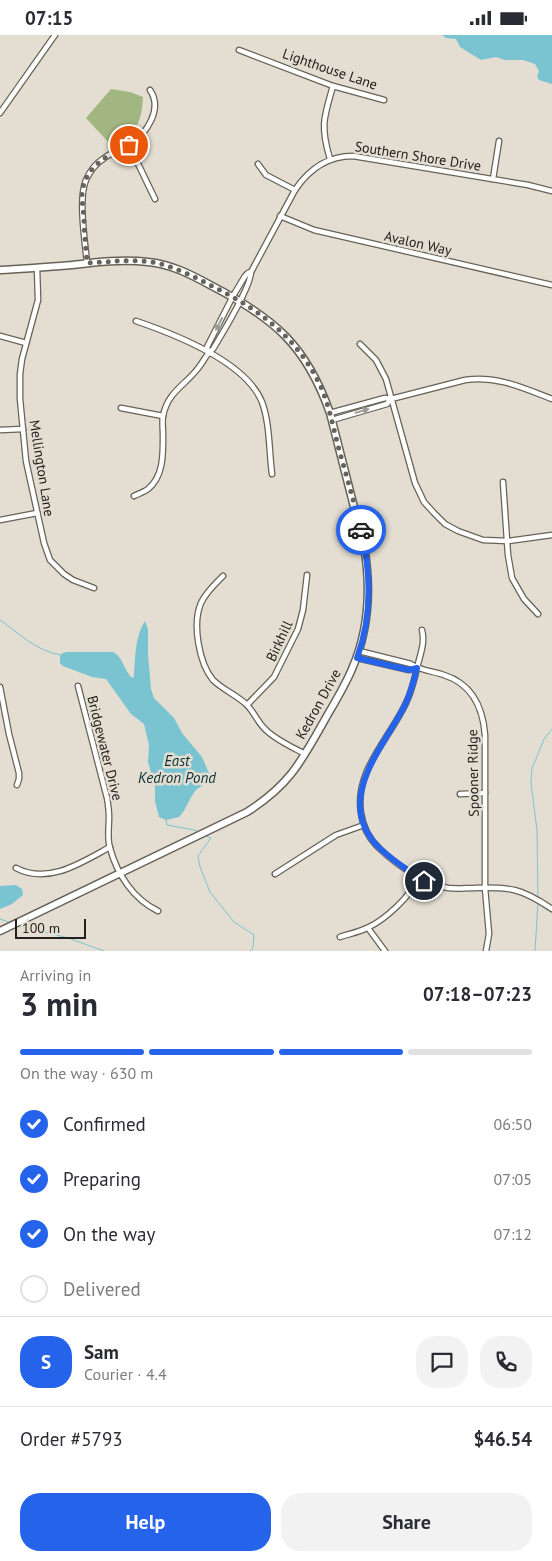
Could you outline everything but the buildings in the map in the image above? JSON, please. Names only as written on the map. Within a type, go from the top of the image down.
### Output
[{"type":"street","points":[[0,113],[55,35]]},
{"type":"street","name":"Lighthouse Lane","points":[[239,50],[333,85],[384,100]]},
{"type":"street","points":[[330,159],[324,137],[323,124],[333,85]]},
{"type":"street","points":[[87,263],[82,200],[84,186],[92,169],[99,162],[108,155],[129,145],[145,131],[153,114],[155,101],[150,90]]},
{"type":"street","points":[[493,179],[499,141]]},
{"type":"street","points":[[129,145],[155,199]]},
{"type":"street","name":"Southern Shore Drive","points":[[208,353],[207,347],[233,296],[245,276],[251,271],[295,190],[308,173],[330,159],[353,156],[493,179],[552,191]]},
{"type":"street","points":[[258,164],[266,175],[295,190]]},
{"type":"street","name":"Avalon Way","points":[[280,217],[314,230],[552,285]]},
{"type":"street","name":"Kedron Drive","points":[[0,270],[127,261],[163,264],[192,275],[233,296],[276,326],[297,349],[316,378],[324,395],[362,536],[368,568],[368,602],[357,658],[346,683],[305,754],[294,772],[280,787],[247,812],[0,931]]},
{"type":"street","name":"Mellington Lane","points":[[38,268],[38,300],[22,359],[20,387],[26,461],[36,513],[50,560],[64,574],[94,588]]},
{"type":"street","name":"Southern Shore Drive","points":[[163,416],[170,397],[200,367],[208,353],[213,349],[240,300],[251,277],[251,271]]},
{"type":"street","points":[[136,321],[168,333],[208,353],[232,367],[254,387],[262,402],[268,429],[272,474]]},
{"type":"street","points":[[0,337],[26,343]]},
{"type":"street","points":[[360,344],[376,360],[386,379],[415,483],[424,501],[434,513],[445,523],[470,536],[494,541],[552,535]]},
{"type":"street","points":[[331,416],[385,397],[391,399],[465,379],[476,378],[501,380],[552,399]]},
{"type":"street","points":[[121,408],[163,416],[163,454],[160,470],[148,489],[134,496]]},
{"type":"street","points":[[0,430],[23,429]]},
{"type":"street","points":[[503,482],[512,578],[524,599],[538,614]]},
{"type":"street","points":[[0,520],[36,513]]},
{"type":"street","name":"Birkhill","points":[[247,705],[274,677],[298,629],[303,610],[307,575]]},
{"type":"street","points":[[223,576],[207,593],[199,610],[198,628],[201,654],[206,669],[214,681],[247,705],[266,729],[305,754]]},
{"type":"street","points":[[422,631],[424,640],[406,704],[364,778],[360,799],[367,833],[379,848],[418,878],[446,887],[499,887],[513,889],[524,892],[552,909]]},
{"type":"street","name":"Spooner Ridge","points":[[359,651],[411,663],[417,668],[458,681],[476,699],[481,710],[484,722],[486,888],[489,934],[486,951]]},
{"type":"street","points":[[357,658],[409,670],[417,668]]},
{"type":"street","name":"Bridgewater Drive","points":[[78,686],[107,798],[110,847],[120,873],[137,898],[158,911]]},
{"type":"street","points":[[0,687],[19,773],[20,779],[17,785]]},
{"type":"street","points":[[460,794],[485,793]]},
{"type":"street","points":[[275,873],[336,835],[364,825]]},
{"type":"street","points":[[16,868],[37,875],[50,874],[110,847]]},
{"type":"street","points":[[340,937],[368,928],[382,919],[405,898],[418,878]]},
{"type":"street","points":[[368,928],[385,951]]},
{"type":"green space","points":[[111,89],[130,92],[143,97],[141,115],[136,127],[132,132],[111,145],[86,118]]},
{"type":"water","points":[[442,35],[552,35],[552,84],[539,80],[537,77],[539,71],[535,64],[523,60],[505,60],[496,57],[481,60],[460,47],[456,39],[446,38]]},
{"type":"water","name":"East Kedron Pond","points":[[145,621],[148,629],[151,689],[154,698],[174,718],[182,733],[202,757],[211,778],[211,781],[194,792],[179,817],[166,820],[159,817],[155,801],[155,786],[148,762],[149,745],[144,724],[131,714],[106,679],[92,677],[63,666],[60,663],[60,656],[67,652],[113,652],[132,678],[134,676],[137,641]]},
{"type":"water","points":[[16,885],[22,889],[23,895],[12,904],[0,909],[0,886]]},
{"type":"waterway","points":[[0,620],[36,646],[61,655]]},
{"type":"waterway","points":[[538,898],[537,830],[531,783],[532,768],[544,739],[552,729]]},
{"type":"waterway","points":[[166,820],[167,825],[199,832]]},
{"type":"waterway","points":[[204,835],[211,838],[198,856],[200,867],[210,892],[234,922],[254,935],[253,948],[250,951]]},
{"type":"waterway","points":[[535,951],[538,902]]},
{"type":"waterway","points":[[0,919],[11,923]]},
{"type":"waterway","points":[[17,925],[68,938],[104,951]]},
{"type":"way so far","points":[[129,145],[103,158],[92,169],[86,179],[82,200],[87,263],[138,261],[174,267],[240,300],[276,326],[292,342],[306,361],[324,395],[361,530]]},
{"type":"route","points":[[361,530],[368,568],[368,602],[363,636],[357,658],[409,670],[417,668],[406,704],[364,778],[360,799],[362,820],[367,833],[379,848],[424,881]]}]
